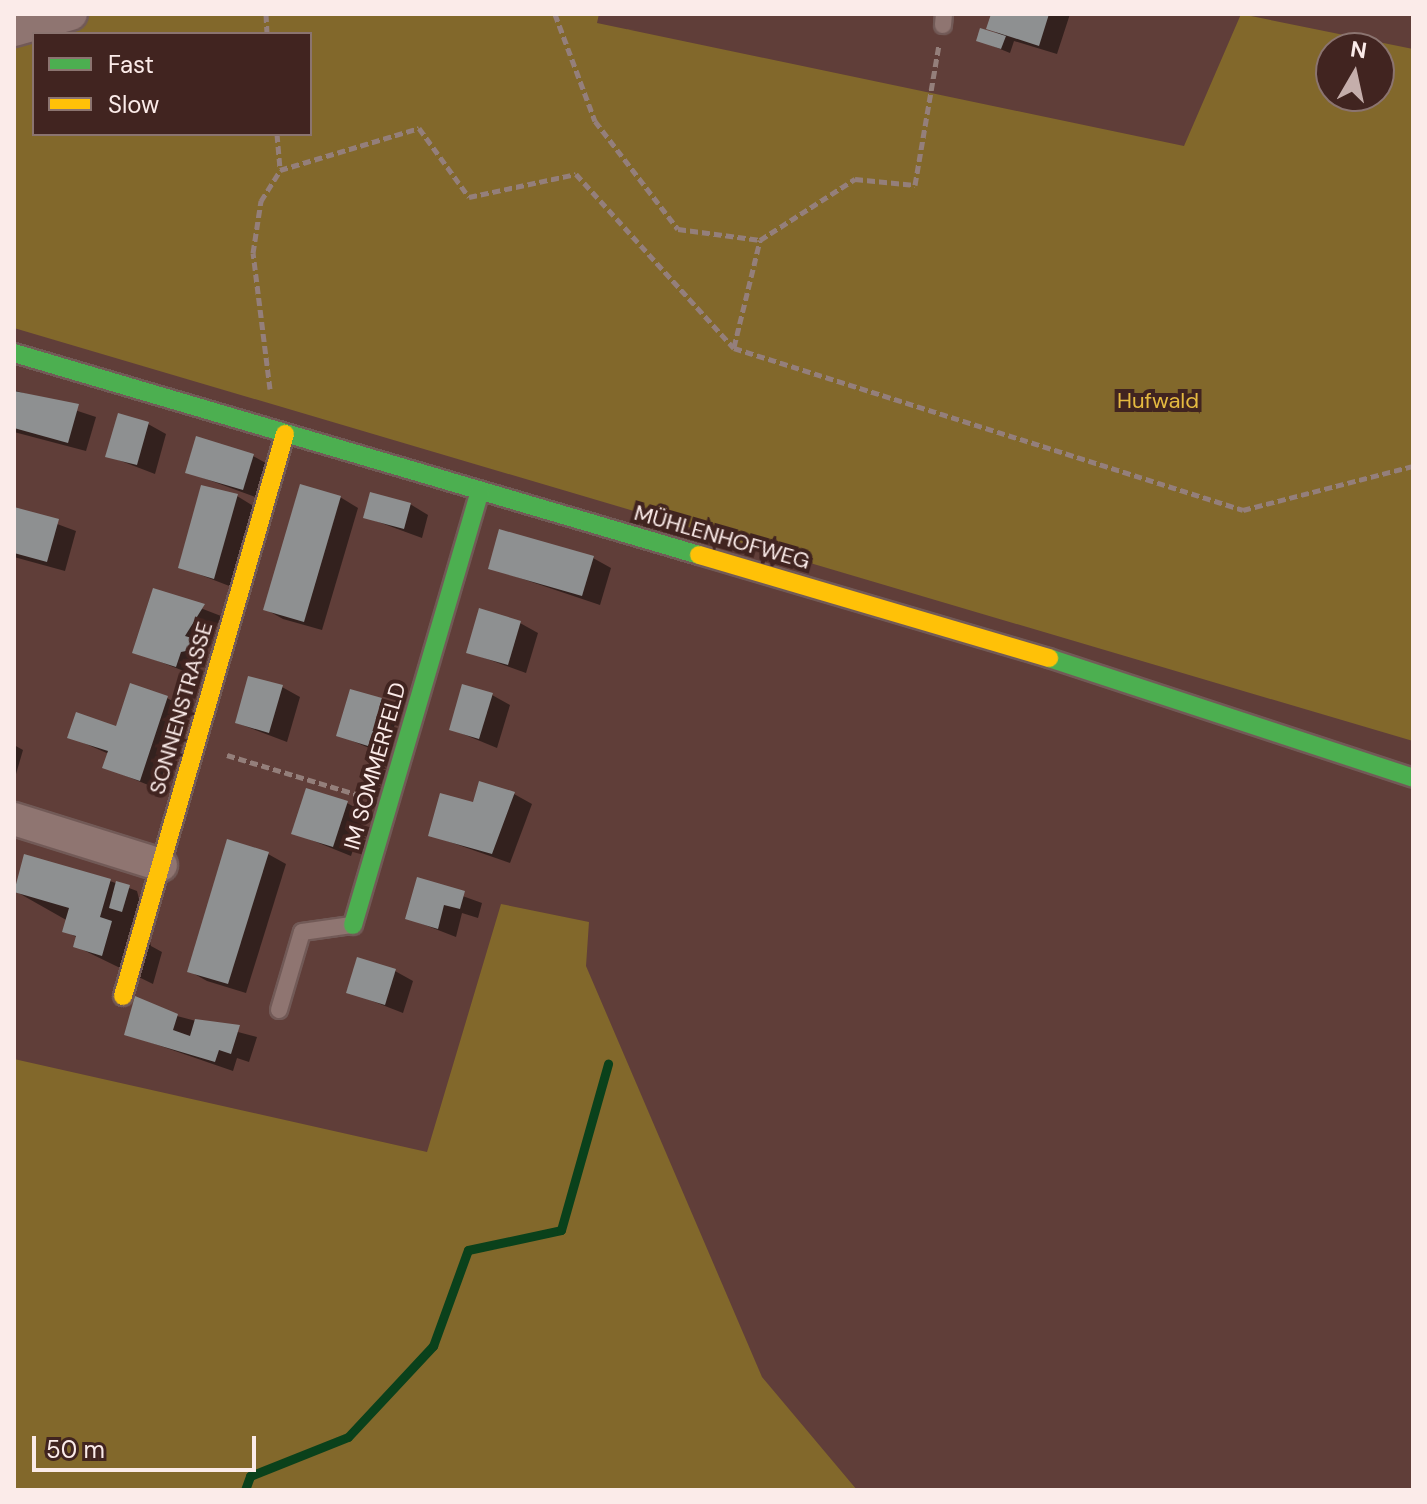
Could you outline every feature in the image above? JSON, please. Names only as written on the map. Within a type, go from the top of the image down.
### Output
[{"type":"street","points":[[14,30],[71,14]]},
{"type":"street","name":"MÜHLENHOFWEG","points":[[14,353],[1027,651],[1413,778]]},
{"type":"street","name":"SONNENSTRASSE","points":[[123,996],[285,434]]},
{"type":"street","name":"IM SOMMERFELD","points":[[353,925],[480,492]]},
{"type":"street","points":[[14,819],[161,865]]},
{"type":"lane","name":"IM SOMMERFELD","points":[[279,1010],[302,932],[353,925]]},
{"type":"path","points":[[555,14],[595,121],[678,229],[760,240],[855,179],[915,185],[944,19]]},
{"type":"path","points":[[280,170],[419,128],[469,197],[576,174],[734,348],[1243,510],[1413,466]]},
{"type":"path","points":[[277,136],[280,170],[261,201],[253,253],[263,367],[285,434]]},
{"type":"path","points":[[734,348],[760,240]]},
{"type":"path","points":[[195,746],[389,804]]},
{"type":"green space","name":"Hufwald","points":[[14,14],[599,14],[597,23],[1184,146],[1241,14],[1329,32],[1315,32],[1315,112],[1395,112],[1395,45],[1413,49],[1413,741],[14,328]]},
{"type":"green space","points":[[501,904],[589,922],[586,966],[762,1377],[857,1490],[14,1490],[14,1059],[427,1152]]},
{"type":"building","points":[[991,14],[1049,14],[1039,46],[986,29]]},
{"type":"building","points":[[980,28],[1006,36],[1001,49],[976,41]]},
{"type":"building","points":[[14,391],[79,404],[68,443],[14,428]]},
{"type":"building","points":[[118,413],[149,422],[137,465],[105,457]]},
{"type":"building","points":[[196,436],[254,454],[243,490],[185,473]]},
{"type":"building","points":[[300,484],[341,496],[304,622],[263,610]]},
{"type":"building","points":[[201,485],[238,494],[214,579],[178,568]]},
{"type":"building","points":[[370,492],[411,503],[404,529],[363,518]]},
{"type":"building","points":[[14,507],[59,519],[47,562],[14,553]]},
{"type":"building","points":[[499,529],[594,556],[582,596],[488,569]]},
{"type":"building","points":[[153,588],[205,604],[185,636],[195,639],[191,650],[181,652],[176,667],[132,653]]},
{"type":"building","points":[[479,608],[521,621],[508,665],[466,653]]},
{"type":"building","points":[[248,676],[283,685],[269,733],[235,723]]},
{"type":"building","points":[[130,683],[168,696],[140,781],[102,768],[108,751],[67,738],[76,712],[116,726]]},
{"type":"building","points":[[462,684],[493,693],[479,739],[449,730]]},
{"type":"building","points":[[350,689],[382,698],[380,706],[387,708],[368,746],[336,736]]},
{"type":"building","points":[[479,781],[515,792],[492,854],[428,836],[440,793],[473,802]]},
{"type":"building","points":[[306,788],[348,801],[333,847],[291,834]]},
{"type":"building","points":[[227,839],[269,852],[228,984],[187,972]]},
{"type":"building","points":[[24,854],[111,879],[100,917],[112,921],[102,956],[73,947],[76,936],[62,932],[69,908],[14,892]]},
{"type":"building","points":[[417,877],[465,891],[460,909],[444,905],[438,929],[405,919]]},
{"type":"building","points":[[116,881],[130,885],[122,912],[109,908]]},
{"type":"building","points":[[357,957],[396,969],[385,1005],[346,993]]},
{"type":"building","points":[[135,996],[178,1014],[173,1030],[190,1036],[195,1019],[240,1025],[231,1054],[219,1050],[215,1062],[124,1035]]},
{"type":"waterway","points":[[245,1490],[250,1476],[348,1437],[433,1346],[468,1250],[561,1230],[608,1064]]},
{"type":"traffic: fast","points":[[14,353],[699,555]]},
{"type":"traffic: fast","points":[[353,925],[480,492]]},
{"type":"traffic: fast","points":[[1049,658],[1413,778]]},
{"type":"traffic: slow","points":[[123,996],[285,434]]},
{"type":"traffic: slow","points":[[699,555],[1049,658]]}]
